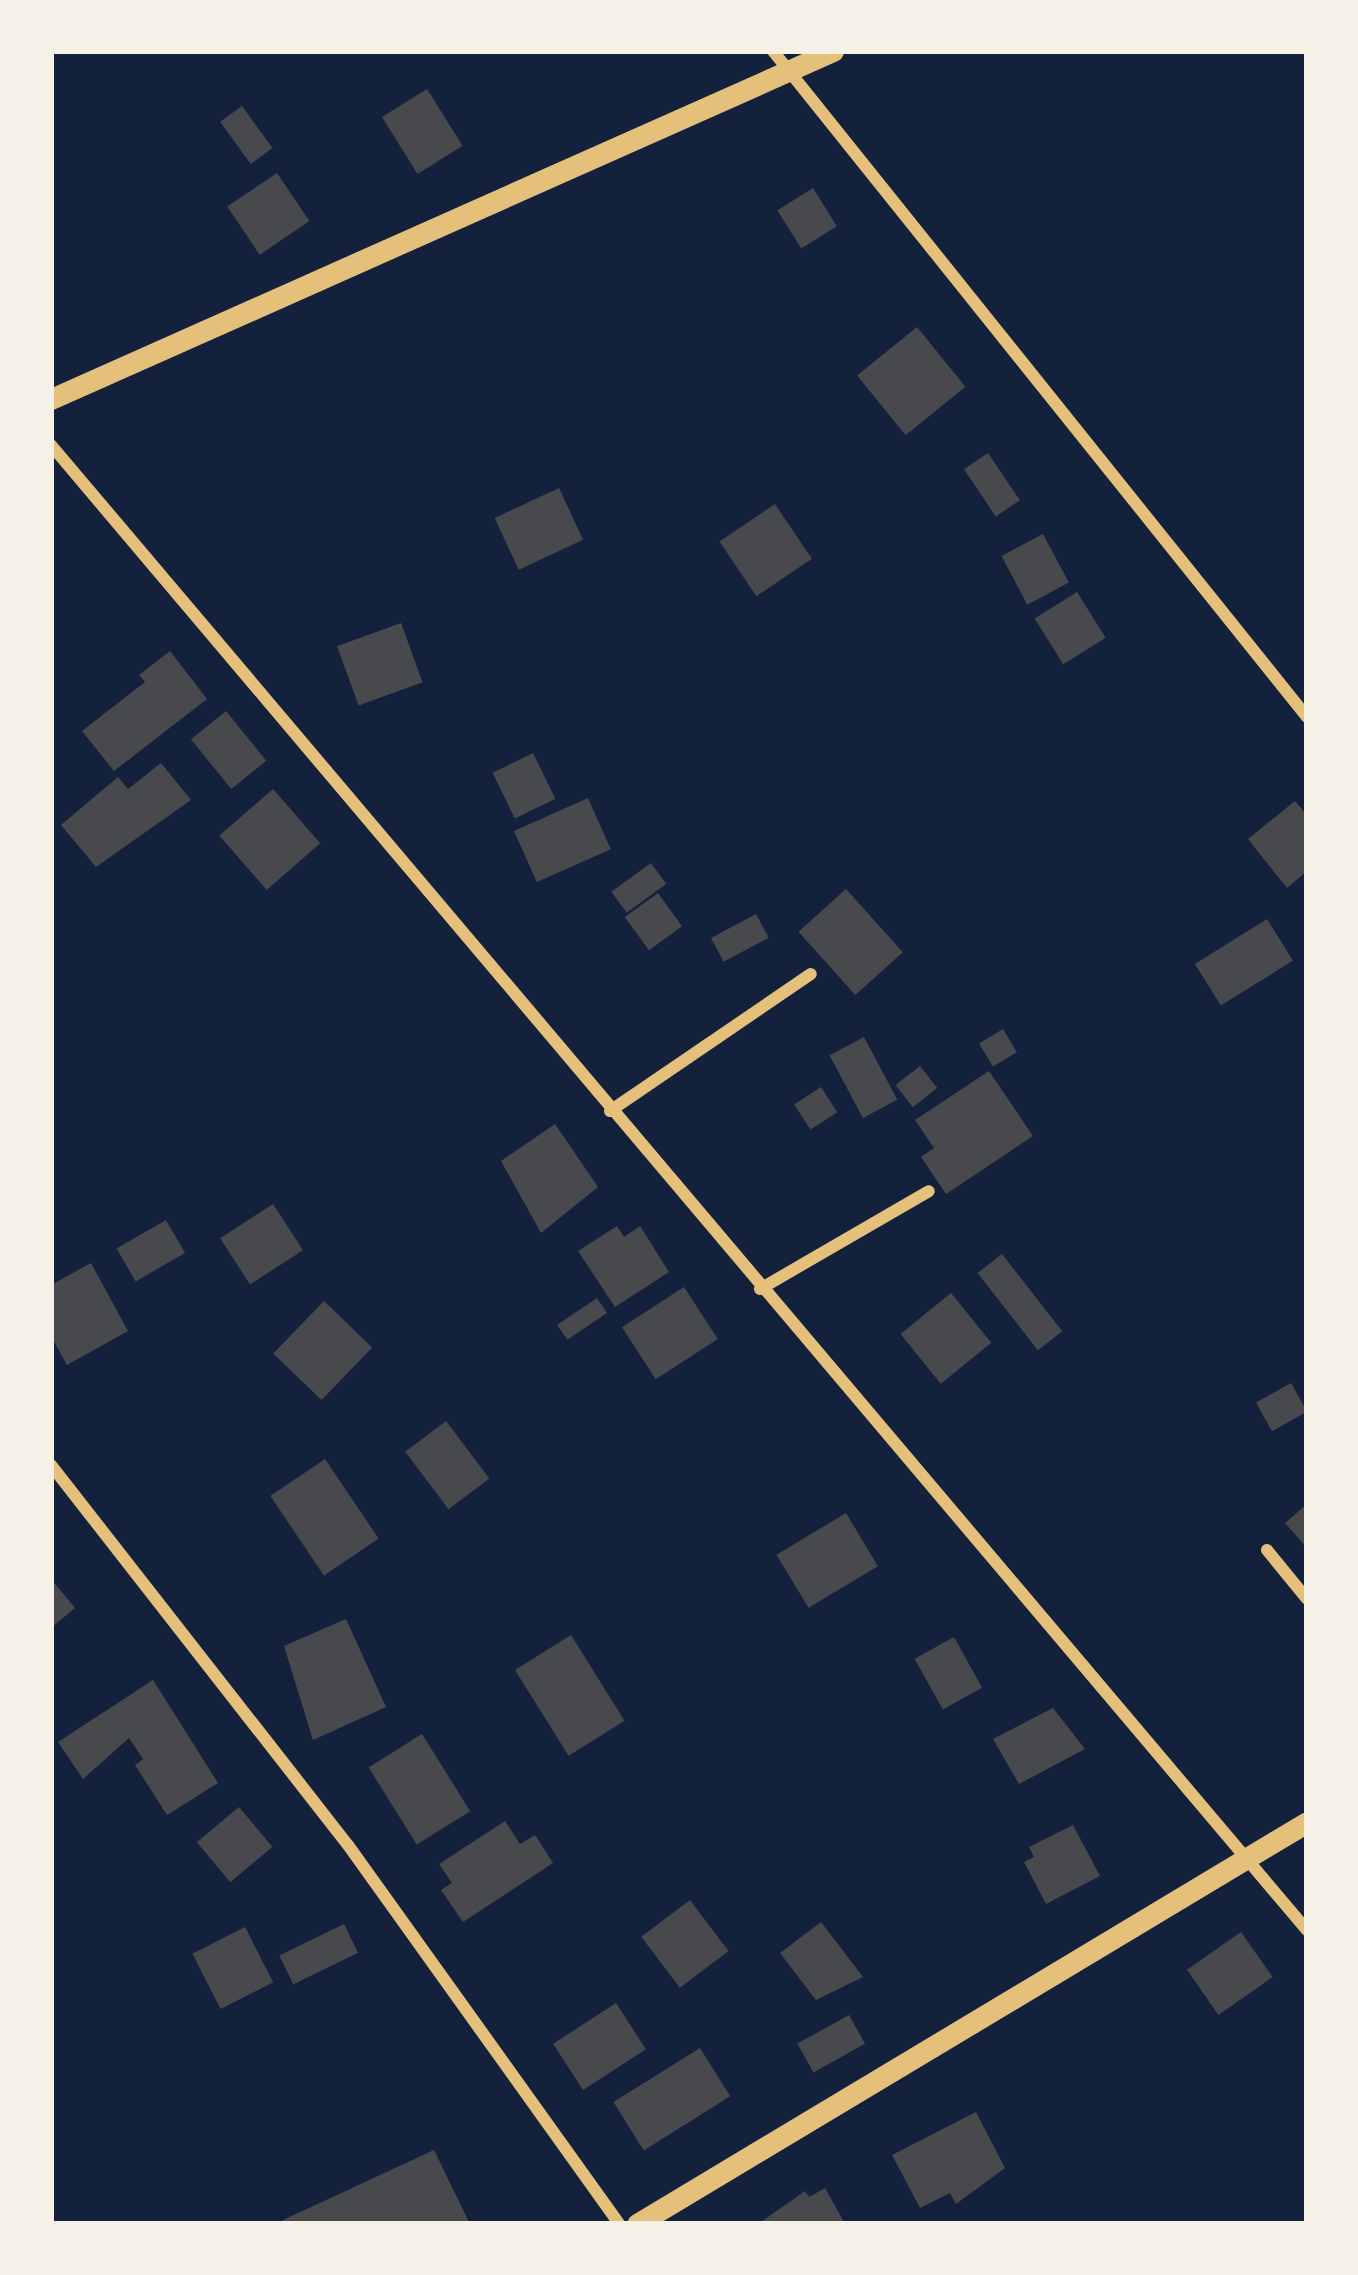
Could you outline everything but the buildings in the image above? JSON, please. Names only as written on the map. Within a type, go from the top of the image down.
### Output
[{"type":"street","points":[[773,51],[1307,717]]},
{"type":"street","points":[[51,399],[833,51]]},
{"type":"street","points":[[51,445],[760,1289],[1307,1930]]},
{"type":"street","points":[[610,1111],[811,974]]},
{"type":"street","points":[[760,1289],[929,1191]]},
{"type":"street","points":[[51,1465],[348,1845],[620,2224]]},
{"type":"street","points":[[1267,1550],[1307,1599]]},
{"type":"street","points":[[637,2224],[1307,1822]]}]
